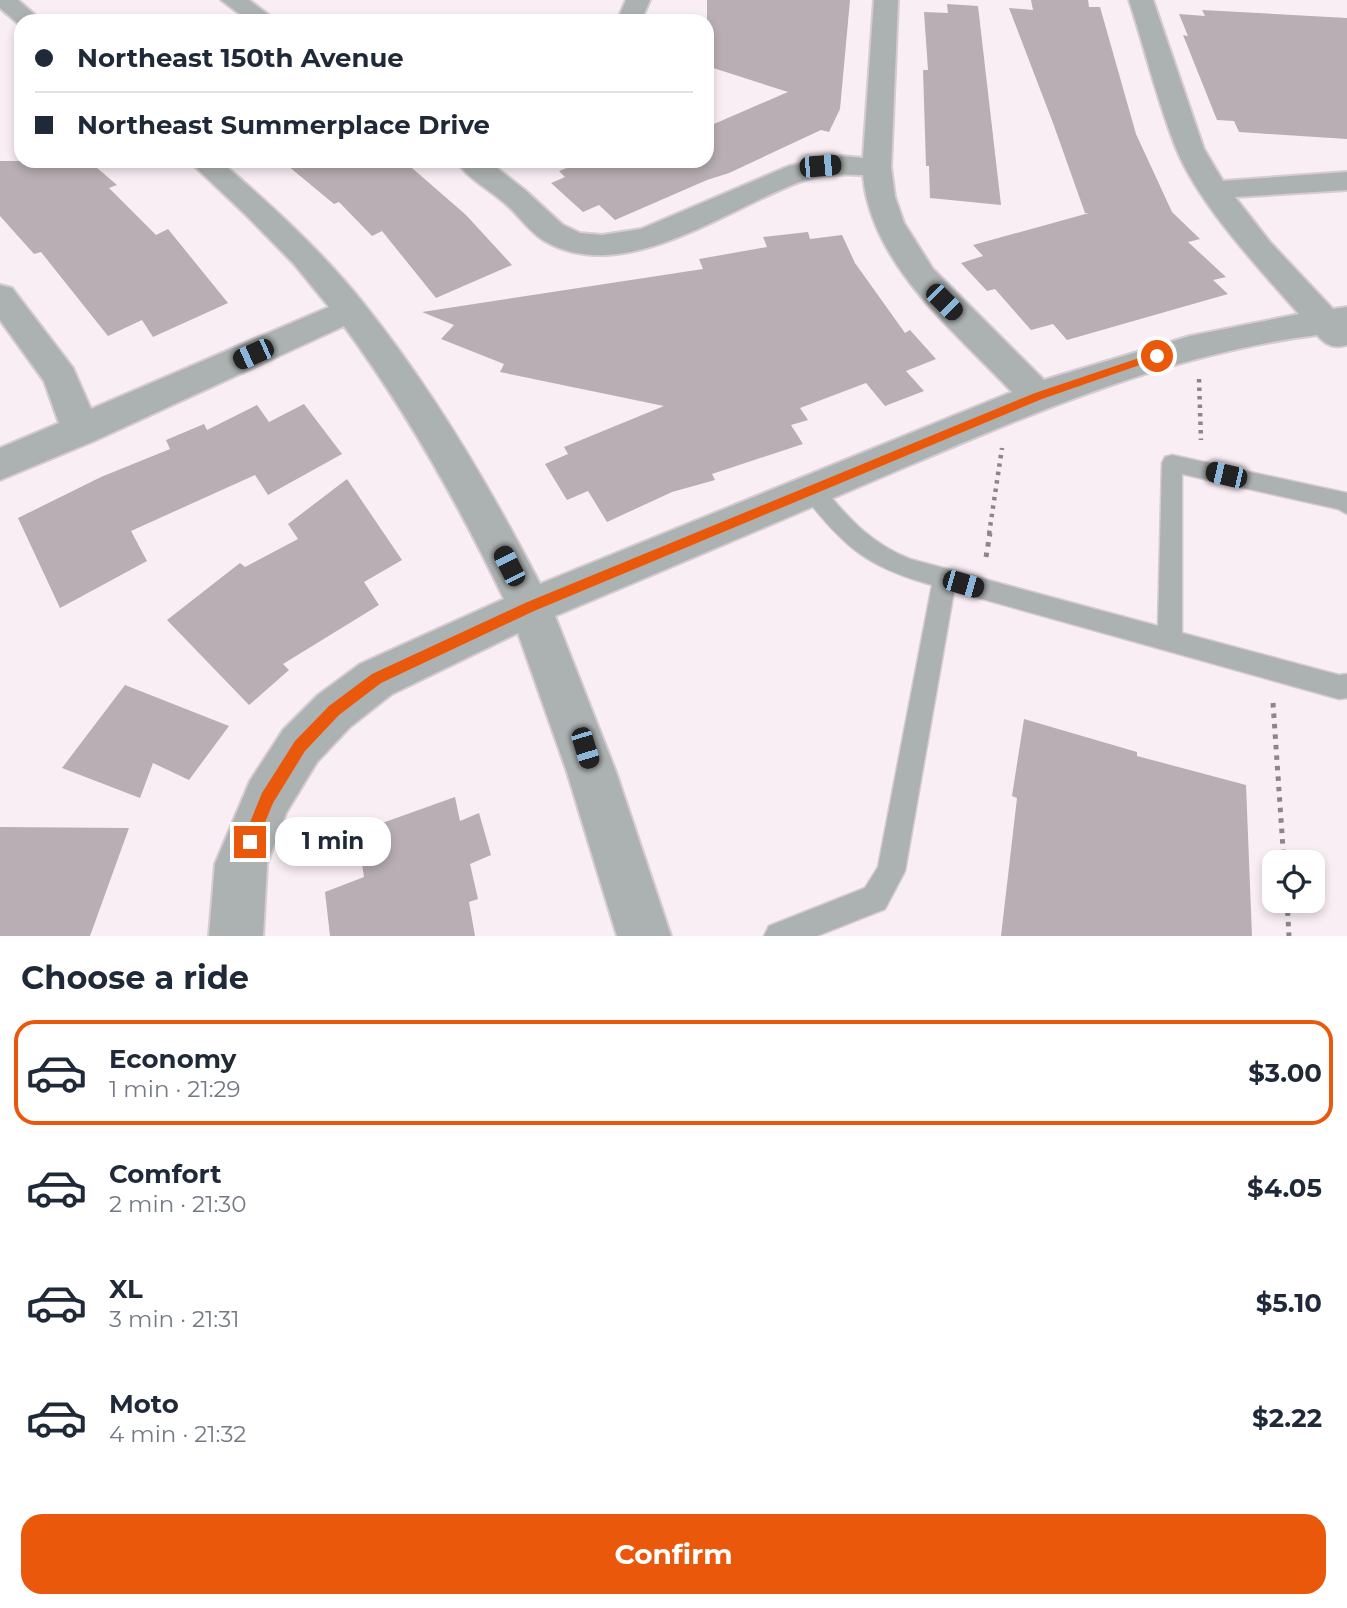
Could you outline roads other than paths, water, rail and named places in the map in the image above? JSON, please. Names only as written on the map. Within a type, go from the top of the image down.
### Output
[{"type":"street","points":[[4,0],[21,14]]},
{"type":"street","points":[[233,0],[254,14]]},
{"type":"street","points":[[886,0],[877,167],[880,197],[889,223],[921,276],[1038,396]]},
{"type":"street","points":[[1140,1],[1189,149],[1214,190],[1259,249],[1339,328]]},
{"type":"street","points":[[479,168],[553,232],[580,243],[606,246],[629,244],[652,236],[800,172],[841,164],[877,167]]},
{"type":"street","points":[[211,168],[297,246],[391,362],[433,428],[530,607],[585,748],[643,936]]},
{"type":"street","points":[[1214,190],[1347,181]]},
{"type":"street","points":[[0,296],[61,377],[81,431]]},
{"type":"street","points":[[0,464],[81,431],[351,310]]},
{"type":"street","points":[[236,936],[241,864],[267,798],[300,746],[334,711],[376,678],[530,607],[1038,396],[1103,372],[1183,348],[1339,328]]},
{"type":"lane","points":[[1170,642],[1172,463],[1346,502],[1347,505]]},
{"type":"lane","points":[[813,491],[852,540],[879,558],[1170,642],[1339,687],[1347,686]]},
{"type":"lane","points":[[779,936],[875,900],[891,871],[945,579]]}]
